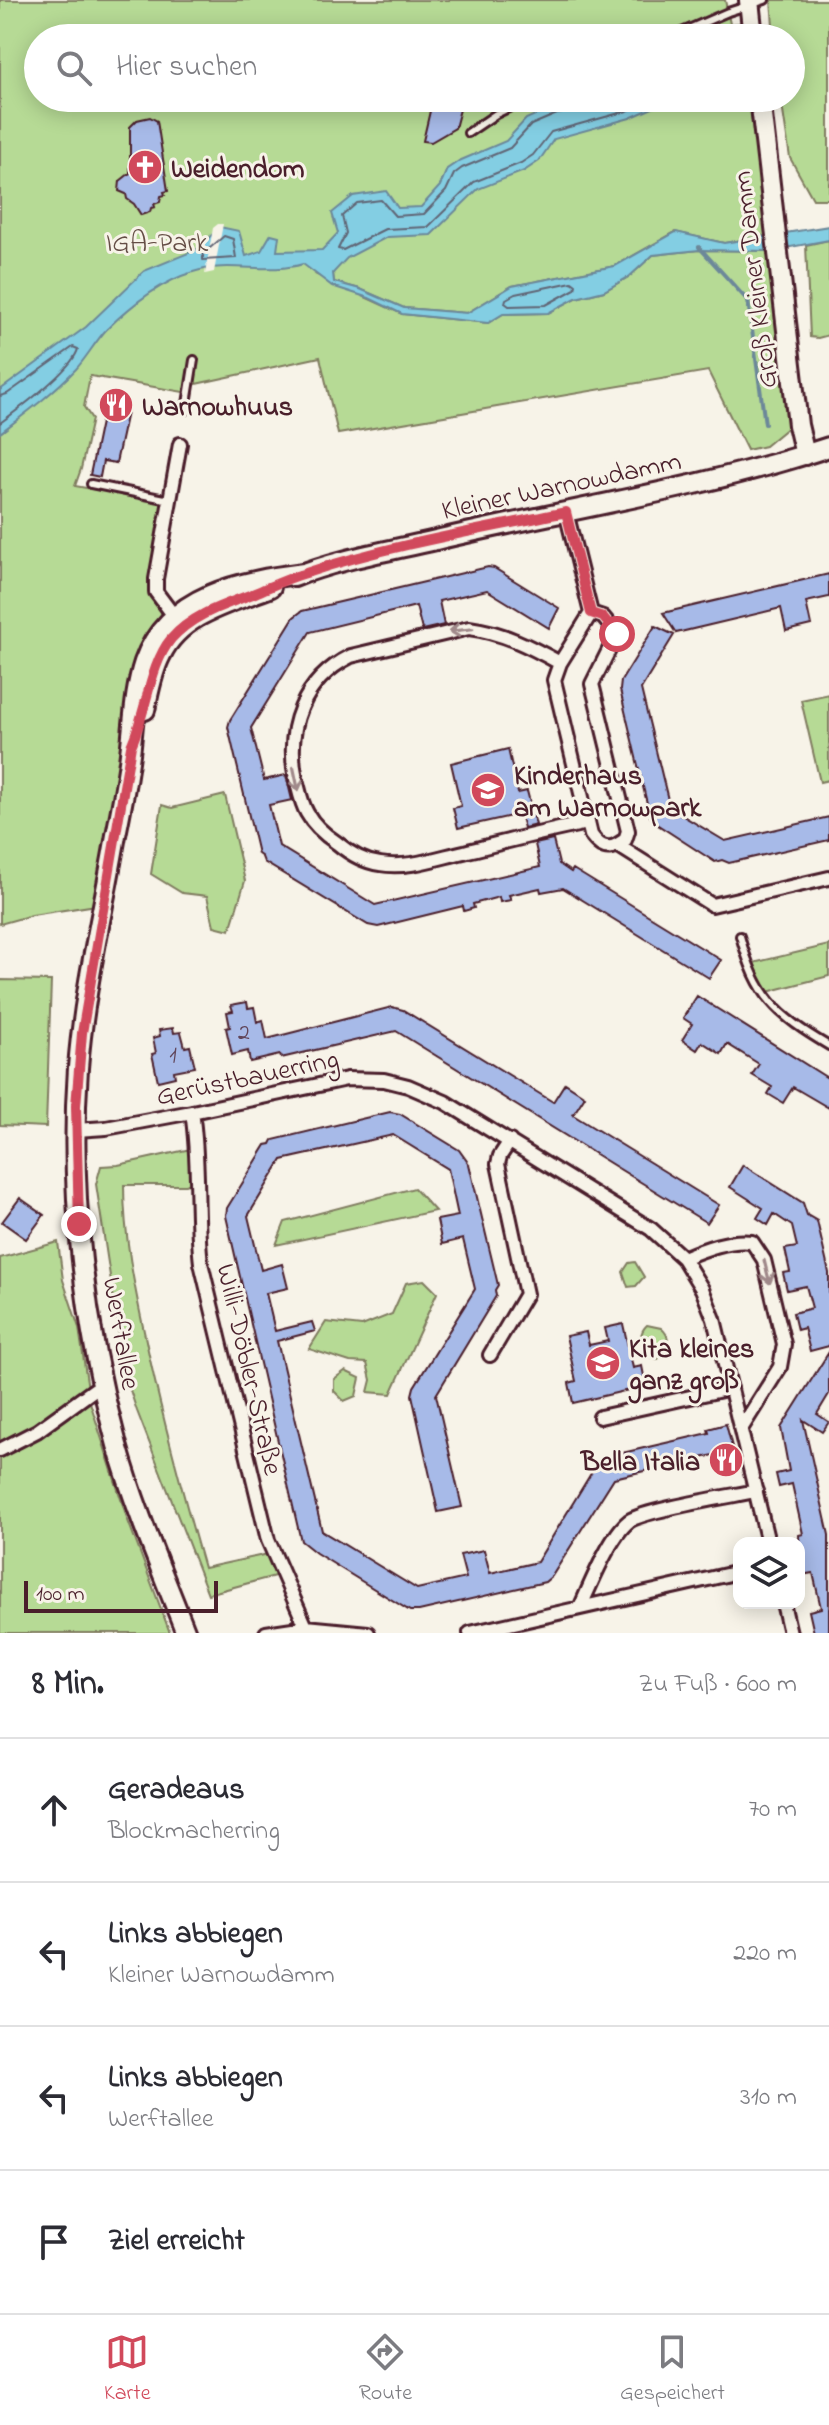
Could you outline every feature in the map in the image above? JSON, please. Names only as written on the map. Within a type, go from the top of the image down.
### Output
[{"type":"street","points":[[753,24],[754,2]]},
{"type":"street","name":"Groß Kleiner Damm","points":[[762,112],[798,425],[805,455]]},
{"type":"street","points":[[179,620],[156,592],[180,444]]},
{"type":"street","name":"Kleiner Warnowdamm","points":[[179,620],[304,573],[829,447]]},
{"type":"street","points":[[566,512],[591,613],[560,663],[554,680],[591,835],[604,847],[625,840],[628,831],[592,684],[617,634],[603,617],[591,613]]},
{"type":"street","name":"Werftallee","points":[[179,620],[159,657],[142,723],[131,746],[88,984],[78,1066],[76,1130],[82,1259],[103,1387],[129,1483],[186,1633]]},
{"type":"street","points":[[560,663],[489,630],[469,628],[371,650],[334,665],[317,682],[295,725],[293,763],[301,799],[319,830],[350,853],[377,864],[393,866],[414,863],[588,823]]},
{"type":"street","points":[[617,845],[712,905],[829,878]]},
{"type":"street","name":"Gerüstbauerring","points":[[76,1130],[106,1128],[360,1078],[396,1083],[429,1093],[651,1229],[683,1258],[702,1289],[714,1319],[767,1537]]},
{"type":"street","name":"Willi-Döbler-Straße","points":[[192,1112],[196,1135],[196,1218],[201,1263],[268,1540],[306,1627]]},
{"type":"street","points":[[490,1355],[526,1294],[498,1164],[510,1141]]},
{"type":"street","points":[[683,1258],[742,1240],[752,1242],[764,1260],[784,1344],[784,1358],[741,1429]]},
{"type":"street","points":[[0,1450],[37,1431],[95,1389],[103,1387]]},
{"type":"street","points":[[600,1417],[731,1388]]},
{"type":"street","points":[[580,1608],[600,1564],[625,1523],[647,1514],[756,1491]]},
{"type":"street","points":[[470,1633],[733,1573]]},
{"type":"street","points":[[784,1609],[790,1633]]},
{"type":"street","points":[[266,1633],[306,1627],[368,1633]]},
{"type":"lane","points":[[700,24],[754,2]]},
{"type":"lane","points":[[468,133],[500,112]]},
{"type":"lane","points":[[186,410],[194,360]]},
{"type":"lane","points":[[91,484],[170,500]]},
{"type":"lane","points":[[740,936],[758,987],[770,1003],[786,1018],[829,1046]]},
{"type":"green space","name":"IGA-Park","points":[[0,0],[725,0],[730,24],[24,24],[24,112],[752,112],[766,236],[724,243],[675,232],[615,266],[512,286],[467,313],[404,308],[360,289],[334,282],[333,273],[317,275],[402,314],[488,323],[503,314],[548,313],[576,298],[604,291],[630,276],[653,255],[699,250],[769,251],[788,427],[765,446],[747,450],[708,371],[338,434],[320,357],[196,384],[189,393],[90,376],[84,407],[92,419],[75,486],[165,502],[150,588],[161,609],[161,619],[133,687],[96,905],[32,915],[0,924],[0,433],[14,422],[0,408]]},
{"type":"green space","points":[[771,0],[829,0],[829,199],[813,199],[790,158],[783,112],[805,112],[805,24],[773,24]]},
{"type":"green space","points":[[829,240],[829,335],[810,337],[806,245]]},
{"type":"green space","points":[[829,694],[829,780],[820,782],[801,700]]},
{"type":"green space","points":[[225,795],[245,881],[230,930],[214,926],[207,896],[182,893],[151,874],[162,805],[172,808]]},
{"type":"green space","points":[[829,945],[829,976],[763,993],[749,964]]},
{"type":"green space","points":[[0,980],[51,981],[46,1127],[0,1125]]},
{"type":"green space","points":[[195,1148],[195,1181],[186,1185],[124,1185],[128,1242],[137,1298],[165,1423],[204,1568],[273,1553],[282,1574],[208,1594],[125,1375],[96,1184],[101,1166]]},
{"type":"green space","points":[[414,1188],[435,1211],[276,1245],[285,1222]]},
{"type":"green space","points":[[58,1242],[63,1280],[79,1328],[90,1402],[127,1518],[170,1633],[0,1633],[0,1258]]},
{"type":"green space","points":[[635,1262],[644,1277],[636,1286],[628,1287],[623,1272],[629,1263]]},
{"type":"green space","points":[[424,1280],[437,1293],[391,1394],[368,1392],[371,1380],[367,1363],[350,1362],[309,1349],[326,1322],[362,1326],[392,1314],[406,1283]]},
{"type":"green space","points":[[647,1325],[661,1328],[667,1336],[667,1348],[658,1359],[650,1357],[643,1345],[641,1337]]},
{"type":"green space","points":[[345,1371],[360,1378],[356,1396],[344,1401],[334,1391],[334,1379]]},
{"type":"water","points":[[542,112],[644,112],[554,139],[539,161],[524,171],[478,189],[431,235],[387,237],[347,258],[333,273],[334,282],[360,289],[404,308],[467,313],[512,286],[615,266],[676,232],[724,243],[829,226],[829,240],[769,251],[699,250],[653,255],[630,276],[604,291],[576,298],[548,313],[503,314],[488,323],[402,314],[369,298],[332,286],[303,264],[276,268],[220,267],[193,272],[157,288],[135,304],[106,330],[67,378],[0,433],[0,390],[86,327],[144,271],[196,250],[220,227],[239,231],[246,256],[261,251],[271,234],[279,236],[277,251],[322,250],[338,233],[332,213],[353,196],[386,191],[398,208],[421,207],[440,186],[447,169],[506,141],[526,119]]},
{"type":"pier","points":[[223,224],[214,272],[205,274],[213,228]]},
{"type":"building","points":[[430,112],[459,112],[455,128],[431,142],[423,141]]},
{"type":"building","name":"Weidendom","points":[[150,117],[157,121],[168,191],[150,212],[141,215],[126,194],[119,191],[120,181],[130,173],[130,127],[137,120]]},
{"type":"building","points":[[106,398],[126,401],[124,412],[127,412],[116,463],[103,461],[100,477],[90,475]]},
{"type":"building","points":[[488,567],[559,608],[549,628],[487,590],[439,601],[444,625],[422,630],[416,606],[310,632],[251,728],[264,780],[286,775],[292,800],[269,805],[279,846],[375,905],[540,867],[535,844],[553,840],[559,864],[571,872],[573,869],[721,960],[709,978],[563,888],[541,892],[540,888],[509,895],[511,900],[500,902],[499,897],[473,904],[474,908],[464,911],[463,906],[378,927],[368,925],[264,862],[258,854],[228,727],[294,617],[302,611]]},
{"type":"building","points":[[829,574],[829,597],[806,602],[811,625],[786,631],[781,608],[676,633],[663,613]]},
{"type":"building","points":[[655,626],[674,635],[641,689],[670,808],[725,841],[829,817],[829,840],[729,863],[722,860],[715,862],[655,823],[650,816],[620,690],[621,681]]},
{"type":"building","name":"Kinderhaus am Warnowpark","points":[[508,749],[518,793],[527,791],[536,825],[524,828],[520,814],[458,828],[453,808],[461,806],[451,763]]},
{"type":"building","points":[[697,996],[829,1079],[829,1108],[793,1087],[783,1103],[768,1094],[772,1087],[752,1075],[759,1064],[727,1044],[721,1054],[702,1042],[697,1050],[682,1040],[692,1024],[683,1018]]},
{"type":"building","points":[[247,1002],[248,1008],[254,1007],[257,1022],[263,1020],[267,1039],[392,1007],[403,1010],[553,1102],[565,1083],[585,1096],[573,1115],[719,1205],[707,1223],[396,1031],[281,1058],[280,1055],[250,1062],[248,1051],[232,1055],[226,1028],[230,1027],[227,1012],[233,1011],[231,1005]]},
{"type":"building","points":[[173,1028],[174,1033],[181,1032],[185,1047],[190,1046],[195,1067],[174,1071],[175,1077],[158,1081],[152,1054],[156,1053],[153,1038],[160,1036],[159,1030]]},
{"type":"building","points":[[390,1112],[400,1114],[459,1150],[469,1164],[498,1285],[496,1296],[436,1395],[462,1507],[438,1512],[412,1395],[475,1289],[463,1239],[442,1244],[437,1220],[458,1216],[448,1169],[393,1135],[282,1160],[248,1216],[261,1270],[282,1264],[288,1288],[266,1293],[275,1331],[312,1322],[315,1331],[277,1341],[322,1531],[417,1589],[466,1578],[460,1555],[484,1550],[490,1573],[537,1562],[598,1462],[605,1457],[709,1433],[708,1429],[726,1424],[737,1466],[718,1470],[714,1455],[614,1478],[552,1576],[545,1582],[419,1611],[410,1611],[301,1541],[226,1216],[227,1208],[266,1145],[273,1140]]},
{"type":"building","points":[[743,1165],[803,1203],[807,1215],[817,1221],[829,1273],[829,1346],[810,1351],[804,1328],[797,1330],[793,1313],[812,1308],[806,1286],[787,1290],[783,1273],[790,1272],[785,1249],[797,1247],[792,1226],[774,1214],[768,1225],[757,1218],[763,1208],[730,1187]]},
{"type":"building","points":[[20,1198],[44,1215],[26,1239],[2,1222]]},
{"type":"building","name":"Kita kleines ganz groß","points":[[623,1324],[633,1368],[642,1366],[646,1386],[573,1403],[569,1383],[576,1381],[566,1336],[586,1332],[589,1345],[608,1341],[605,1328]]},
{"type":"building","points":[[829,1352],[829,1394],[817,1414],[829,1422],[822,1432],[803,1420],[829,1535],[829,1633],[814,1633],[809,1611],[821,1608],[813,1573],[805,1574],[805,1537],[799,1537],[803,1534],[792,1484],[779,1487],[776,1474],[789,1471],[781,1428]]},
{"type":"waterway","points":[[699,247],[748,301],[765,424]]},
{"type":"place","name":"Weidendom","points":[[145,167]]},
{"type":"place","name":"Warnowhuus","points":[[116,405]]},
{"type":"place","name":"Kinderhaus am Warnowpark","points":[[488,790]]},
{"type":"place","name":"Kita kleines ganz groß","points":[[603,1363]]},
{"type":"place","name":"Bella Italia","points":[[726,1460]]},
{"type":"route","points":[[79,1224],[76,1106],[88,984],[131,746],[142,723],[159,657],[170,640],[185,625],[207,611],[304,573],[357,558],[566,512],[591,613],[603,617],[617,634]]}]
